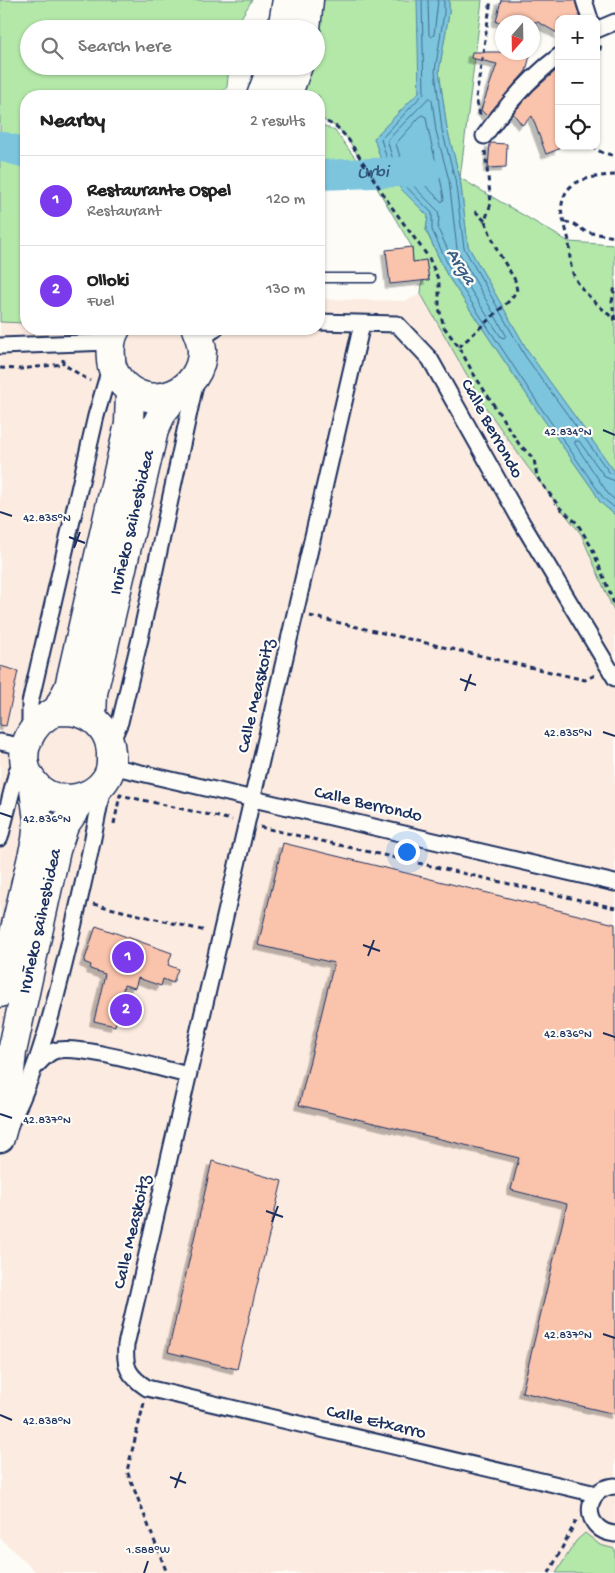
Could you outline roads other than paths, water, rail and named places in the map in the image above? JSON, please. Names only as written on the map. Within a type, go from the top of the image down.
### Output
[{"type":"highway","points":[[284,20],[287,0]]},
{"type":"highway","points":[[307,20],[309,0]]},
{"type":"highway","points":[[263,90],[269,75]]},
{"type":"highway","points":[[289,90],[295,75]]},
{"type":"highway","points":[[198,372],[204,335]]},
{"type":"highway","points":[[107,355],[118,379],[130,390],[145,397],[162,398],[178,392]]},
{"type":"highway","name":"Iruñeko saihesbidea","points":[[92,718],[93,693],[154,430],[163,411],[178,392],[190,384],[198,372]]},
{"type":"highway","name":"Iruñeko saihesbidea","points":[[57,711],[69,687],[127,434],[130,390]]},
{"type":"highway","points":[[0,993],[36,840],[38,820],[22,754],[39,722],[48,714],[57,711],[79,713],[92,718],[104,729],[102,772],[65,800],[47,794],[22,754]]},
{"type":"highway","name":"Iruñeko saihesbidea","points":[[0,1138],[5,1120],[12,1052],[56,850],[64,826],[102,772]]},
{"type":"street","points":[[584,0],[589,15]]},
{"type":"street","points":[[600,33],[615,22]]},
{"type":"street","points":[[484,136],[507,105],[555,59]]},
{"type":"street","name":"Calle Berrondo","points":[[325,322],[397,324],[430,360],[522,522],[612,673]]},
{"type":"street","name":"Calle Measkoitz","points":[[147,1388],[132,1377],[128,1371],[125,1357],[126,1346],[362,324]]},
{"type":"street","points":[[0,346],[63,344],[107,355],[96,416],[30,703],[22,754],[0,838]]},
{"type":"street","points":[[0,1144],[24,1096],[52,1015],[96,831],[102,772],[120,722],[140,639],[198,372]]},
{"type":"street","name":"Calle Berrondo","points":[[102,772],[253,798],[615,883]]},
{"type":"street","points":[[35,1068],[44,1057],[53,1051],[78,1049],[188,1075]]},
{"type":"street","name":"Calle Etxarro","points":[[147,1388],[596,1494]]},
{"type":"street","points":[[615,1486],[602,1489],[596,1494],[590,1509],[591,1517],[595,1524],[601,1530],[615,1534]]},
{"type":"lane","points":[[325,278],[372,278]]},
{"type":"water","name":"Arga","points":[[417,0],[449,0],[449,13],[439,71],[447,129],[460,178],[468,246],[529,353],[615,472],[615,515],[600,502],[447,275],[426,230],[428,216],[385,173],[374,138],[419,92]]},
{"type":"waterway","name":"Urbi","points":[[0,146],[20,151]]},
{"type":"waterway","name":"Urbi","points":[[325,175],[426,171]]},
{"type":"place","name":"Restaurante Ospel","points":[[128,957]]},
{"type":"place","name":"Olloki","points":[[126,1010]]}]
